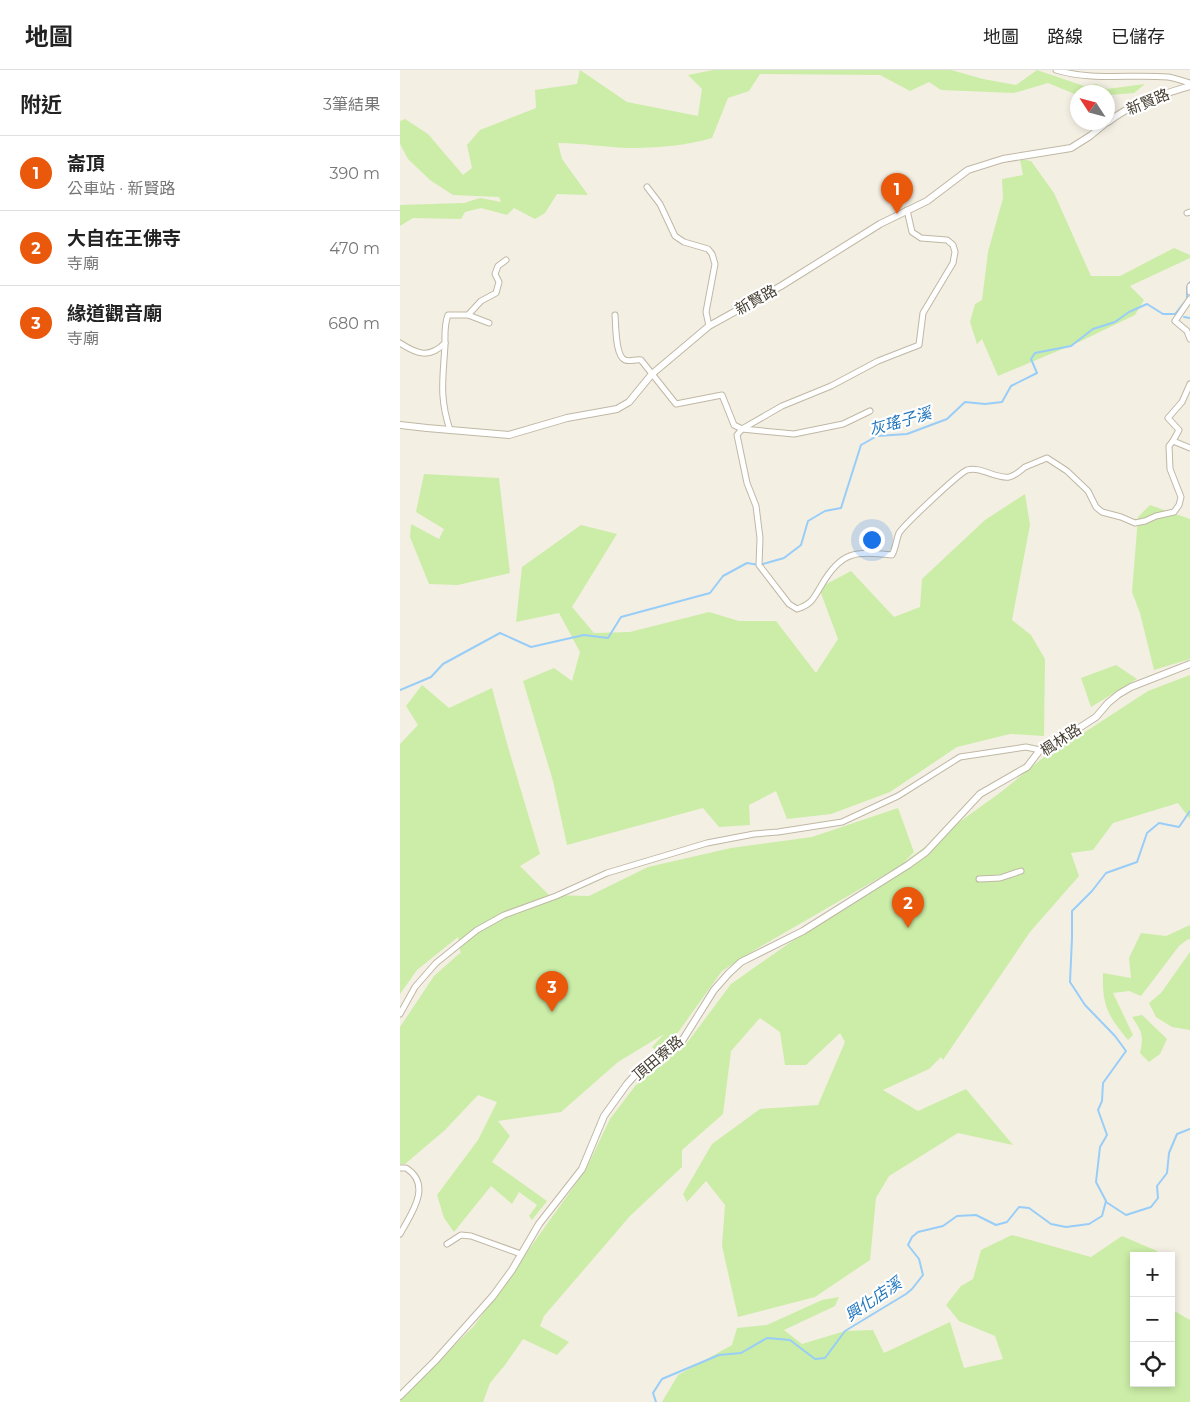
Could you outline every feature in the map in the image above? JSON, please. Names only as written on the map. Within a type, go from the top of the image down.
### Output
[{"type":"street","points":[[1056,70],[1067,74],[1119,78],[1169,77],[1190,85]]},
{"type":"street","name":"新賢路","points":[[1115,116],[1151,98],[1190,85]]},
{"type":"street","name":"新賢路","points":[[400,425],[509,436],[567,418],[617,409],[629,402],[652,374],[709,326],[927,200],[968,170],[1003,159],[1072,148],[1097,130]]},
{"type":"street","points":[[647,187],[660,204],[675,236],[684,242],[708,249],[712,254],[715,264],[706,312],[709,326]]},
{"type":"street","points":[[907,210],[912,232],[921,238],[947,240],[953,245],[955,252],[953,263],[923,313],[918,345],[878,361],[831,386],[782,406],[742,429],[737,435],[746,483],[756,506],[760,538],[759,565],[789,604],[797,609],[810,604],[824,580],[844,557],[866,552],[892,555],[896,548],[899,534],[912,518],[947,488],[958,475],[969,470],[974,469],[1008,477],[1014,476],[1026,467],[1047,458],[1067,471],[1088,491],[1096,507],[1102,512],[1135,523],[1174,512],[1182,497],[1170,469],[1169,446],[1179,430],[1168,418],[1182,402],[1190,384]]},
{"type":"street","points":[[468,315],[481,301],[496,293],[499,282],[495,274],[498,266],[506,260]]},
{"type":"street","points":[[1190,286],[1190,292]]},
{"type":"street","points":[[1190,299],[1175,321],[1187,331],[1190,339]]},
{"type":"street","points":[[450,430],[444,412],[442,391],[444,332],[448,314],[468,315],[489,323]]},
{"type":"street","points":[[616,315],[618,350],[621,356],[627,361],[641,360],[676,404],[722,395],[734,425],[742,429],[794,434],[843,424],[870,411]]},
{"type":"street","points":[[400,343],[417,354],[437,351],[445,343]]},
{"type":"street","points":[[1173,441],[1190,448]]},
{"type":"street","name":"楓林路","points":[[944,833],[980,794],[1027,767],[1040,750],[1096,717],[1108,703],[1131,687],[1190,664]]},
{"type":"street","points":[[400,1014],[415,987],[436,963],[477,930],[504,915],[556,896],[607,873],[707,843],[754,834],[842,822],[898,796],[960,758],[1026,747],[1040,750]]},
{"type":"street","name":"頂田寮路","points":[[400,1396],[435,1361],[493,1296],[539,1224],[582,1169],[604,1116],[616,1098],[637,1073],[682,1041],[714,990],[729,973],[741,962],[803,931],[908,865],[926,852],[944,833]]},
{"type":"street","points":[[979,879],[1000,878],[1021,871]]},
{"type":"street","points":[[400,1168],[406,1168],[417,1177],[419,1188],[418,1198],[400,1234]]},
{"type":"street","points":[[447,1244],[461,1235],[471,1236],[521,1254]]},
{"type":"green space","points":[[580,70],[627,102],[698,116],[702,89],[688,75],[713,70],[951,70],[983,79],[1016,85],[1037,70],[1081,85],[1070,85],[1070,92],[1048,83],[1014,93],[941,90],[929,82],[910,91],[880,75],[760,74],[749,91],[728,98],[712,138],[681,145],[648,148],[558,143],[562,159],[588,195],[557,194],[545,213],[535,219],[514,208],[507,215],[481,208],[465,212],[461,219],[413,218],[400,226],[400,205],[464,203],[480,198],[501,202],[499,197],[453,195],[430,180],[408,159],[400,144],[400,121],[405,119],[428,134],[463,175],[472,168],[467,145],[480,130],[536,108],[535,90],[577,84]]},
{"type":"green space","points":[[1145,84],[1134,93],[1115,94],[1115,88]]},
{"type":"green space","points":[[1020,159],[1031,161],[1054,193],[1091,276],[1120,276],[1174,248],[1190,255],[1190,258],[1130,286],[1144,300],[1135,315],[1079,342],[998,376],[982,339],[977,344],[970,322],[975,304],[982,300],[988,252],[1003,198],[1002,179],[1023,175]]},
{"type":"green space","points":[[424,474],[499,478],[510,573],[458,585],[429,584],[410,537],[411,524],[439,539],[444,529],[416,512]]},
{"type":"green space","points":[[1025,494],[1030,525],[1012,620],[1031,635],[1045,659],[1044,736],[1010,734],[957,747],[890,792],[831,814],[787,819],[776,791],[749,805],[750,825],[719,827],[703,808],[567,845],[553,781],[523,681],[554,668],[572,681],[580,652],[559,613],[516,622],[522,567],[581,525],[617,534],[572,607],[594,633],[630,632],[709,612],[739,621],[776,621],[816,673],[838,639],[819,588],[851,571],[894,617],[920,607],[922,579],[985,520]]},
{"type":"green space","points":[[1150,505],[1190,519],[1190,659],[1154,670],[1140,613],[1132,592],[1138,517]]},
{"type":"green space","points":[[1116,665],[1137,679],[1091,707],[1081,678]]},
{"type":"green space","points":[[1190,675],[1190,819],[1178,803],[1113,823],[1093,850],[1071,853],[1079,876],[1030,932],[943,1060],[941,1057],[929,1069],[883,1090],[918,1111],[966,1089],[1013,1145],[958,1133],[889,1176],[876,1198],[870,1260],[815,1297],[738,1317],[722,1246],[725,1205],[706,1181],[687,1202],[683,1194],[712,1144],[760,1109],[818,1105],[845,1042],[840,1033],[806,1065],[785,1065],[780,1032],[760,1018],[731,1051],[723,1114],[682,1150],[682,1167],[630,1216],[544,1316],[540,1326],[569,1342],[557,1355],[523,1339],[490,1383],[483,1402],[400,1402],[400,1399],[474,1326],[585,1171],[610,1119],[635,1086],[687,1043],[731,984],[893,870],[722,971],[660,1054],[652,1047],[664,1034],[618,1062],[561,1112],[498,1121],[510,1136],[492,1162],[547,1201],[532,1220],[529,1216],[537,1205],[519,1192],[512,1204],[491,1186],[454,1232],[444,1218],[437,1195],[478,1140],[497,1102],[478,1095],[445,1130],[405,1164],[400,1164],[400,1027],[434,976],[460,953],[461,956],[458,937],[417,970],[400,994],[400,744],[418,725],[406,706],[422,685],[449,708],[492,688],[540,854],[520,866],[549,895],[589,896],[648,867],[731,848],[812,837],[898,808],[914,852],[904,862],[1001,792],[1055,748],[1065,745],[1148,691]]},
{"type":"green space","points":[[1190,925],[1190,940],[1188,939],[1179,946],[1141,996],[1129,991],[1113,993],[1133,1035],[1128,1040],[1111,1017],[1105,1003],[1103,973],[1131,978],[1129,958],[1141,933],[1166,936]]},
{"type":"green space","points":[[1190,952],[1190,1030],[1172,1027],[1156,1017],[1149,1003],[1161,993]]},
{"type":"green space","points":[[1142,1015],[1167,1039],[1160,1054],[1149,1062],[1140,1053],[1141,1034],[1132,1017]]},
{"type":"green space","points":[[1012,1235],[1091,1257],[1122,1236],[1157,1251],[1130,1252],[1130,1387],[1175,1387],[1175,1311],[1190,1320],[1190,1402],[662,1402],[678,1375],[732,1345],[737,1328],[767,1325],[822,1300],[839,1297],[835,1306],[784,1330],[802,1344],[845,1331],[873,1330],[884,1353],[950,1322],[964,1368],[1003,1359],[995,1336],[959,1321],[946,1305],[961,1286],[973,1279],[981,1250]]},
{"type":"waterway","points":[[1175,314],[1187,299],[1187,287],[1190,282]]},
{"type":"waterway","name":"灰瑤子溪","points":[[763,564],[784,558],[801,545],[808,521],[825,511],[841,508],[861,445],[877,436],[907,434],[947,419],[965,402],[985,404],[1002,402],[1011,386],[1037,373],[1031,359],[1035,353],[1071,346],[1093,329],[1115,322],[1129,312],[1147,304],[1163,314],[1176,314]]},
{"type":"waterway","name":"灰瑤子溪","points":[[1184,317],[1190,318]]},
{"type":"waterway","name":"灰瑤子溪","points":[[400,690],[431,677],[443,664],[500,633],[531,647],[584,635],[608,638],[621,617],[710,593],[723,576],[747,563],[759,565]]},
{"type":"waterway","name":"興化店溪","points":[[656,1402],[653,1393],[662,1379],[719,1355],[741,1353],[767,1338],[790,1340],[815,1359],[825,1358],[845,1331],[906,1294],[923,1275],[919,1259],[908,1245],[912,1237],[918,1232],[943,1226],[957,1216],[976,1215],[996,1225],[1007,1222],[1019,1207],[1029,1208],[1051,1224],[1066,1227],[1089,1224],[1102,1216],[1106,1201],[1096,1182],[1100,1147],[1107,1135],[1098,1110],[1102,1101],[1103,1083],[1126,1051],[1115,1036],[1085,1005],[1070,982],[1072,911],[1092,891],[1106,873],[1137,862],[1147,833],[1159,823],[1179,827],[1190,811]]},
{"type":"waterway","points":[[1106,1202],[1126,1215],[1151,1207],[1158,1198],[1157,1186],[1167,1173],[1169,1153],[1177,1134],[1190,1129]]},
{"type":"place","name":"崙頂","points":[[897,214]]},
{"type":"place","name":"大自在王佛寺","points":[[908,928]]},
{"type":"place","name":"緣道觀音廟","points":[[552,1012]]}]
